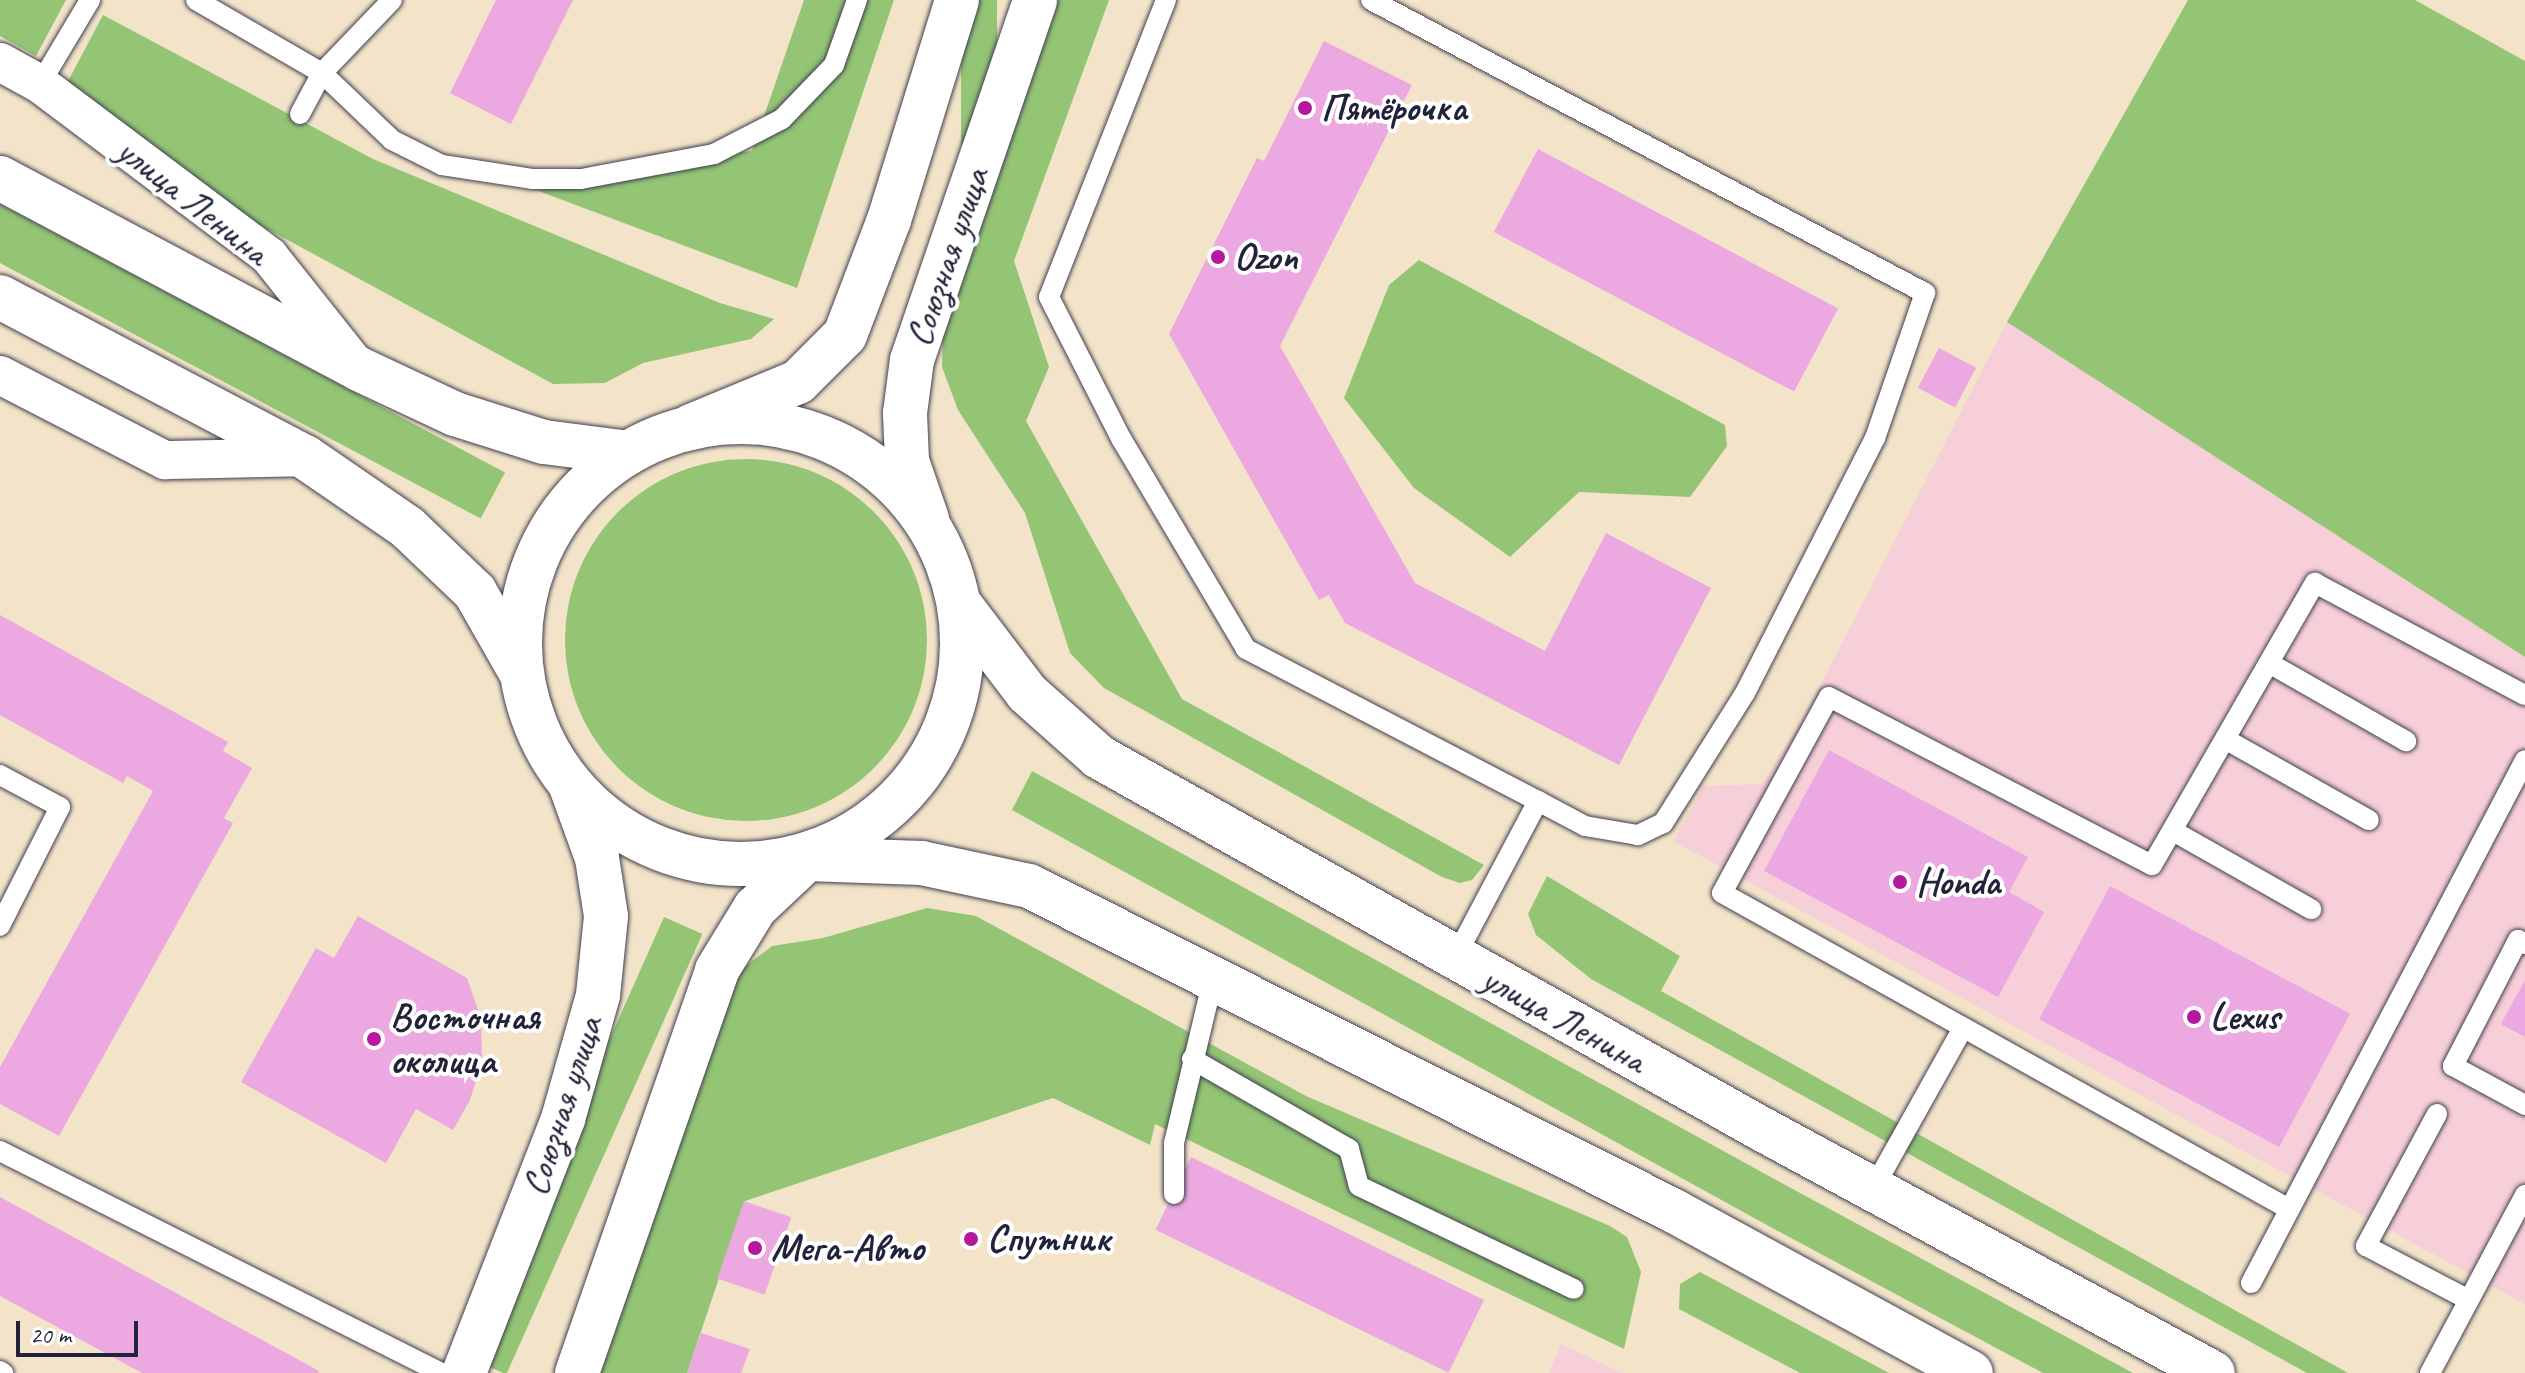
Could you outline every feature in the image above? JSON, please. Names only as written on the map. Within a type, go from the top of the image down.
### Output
[{"type":"main road","name":"Союзная улица","points":[[621,452],[798,382],[845,335],[889,220],[957,0]]},
{"type":"main road","name":"Союзная улица","points":[[961,606],[907,461],[905,413],[912,360],[1035,0]]},
{"type":"main road","name":"улица Ленина","points":[[0,178],[359,369],[484,424],[544,442],[621,452]]},
{"type":"main road","points":[[0,297],[305,457],[407,527],[475,592],[520,671],[537,731],[570,784],[628,834],[699,860],[753,865],[807,859],[922,863],[1029,886],[1674,1211],[1971,1373]]},
{"type":"main road","points":[[691,426],[780,423],[863,456],[927,519]]},
{"type":"main road","points":[[520,671],[525,590],[558,516],[621,452]]},
{"type":"main road","points":[[577,1373],[717,970],[755,908],[807,859],[899,799],[940,742],[961,676],[961,606]]},
{"type":"main road","name":"улица Ленина","points":[[961,606],[1027,693],[1099,757],[1455,958],[2213,1373]]},
{"type":"main road","name":"Союзная улица","points":[[464,1373],[563,1119],[598,995],[606,916],[597,858],[570,784]]},
{"type":"street","name":"улица Ленина","points":[[0,62],[40,84],[269,256],[359,369]]},
{"type":"street","points":[[0,375],[165,460],[305,457]]},
{"type":"lane","points":[[40,84],[90,0]]},
{"type":"lane","points":[[196,0],[322,73],[392,140],[442,165],[532,179],[581,179],[714,154],[782,119],[834,65],[857,0]]},
{"type":"lane","points":[[300,114],[322,73],[392,0]]},
{"type":"lane","points":[[1166,0],[1049,297],[1122,440],[1246,649],[1585,826],[1638,835],[1663,823],[1745,693],[1875,438],[1925,293],[1371,0]]},
{"type":"lane","points":[[2289,1209],[1722,893],[1829,697],[2152,865],[2315,583],[2525,695]]},
{"type":"lane","points":[[2269,663],[2406,741]]},
{"type":"lane","points":[[2225,739],[2369,820]]},
{"type":"lane","points":[[2251,1283],[2525,760]]},
{"type":"lane","points":[[0,775],[60,807],[0,926]]},
{"type":"lane","points":[[1455,958],[1538,801]]},
{"type":"lane","points":[[2173,831],[2311,909]]},
{"type":"lane","points":[[2525,944],[2518,940],[2453,1066],[2525,1105]]},
{"type":"lane","points":[[1174,1194],[1174,1143],[1213,979]]},
{"type":"lane","points":[[1873,1189],[1963,1028]]},
{"type":"lane","points":[[1192,1059],[1349,1149],[1359,1186],[1574,1289]]},
{"type":"lane","points":[[2437,1114],[2366,1246],[2469,1300]]},
{"type":"lane","points":[[0,1151],[442,1373]]},
{"type":"lane","points":[[2430,1373],[2525,1195]]},
{"type":"shaded area","points":[[2007,322],[2525,657],[2525,1304],[1673,841],[1704,786],[1762,784],[1804,717]]},
{"type":"shaded area","points":[[1561,1344],[1622,1373],[1549,1373]]},
{"type":"green space","points":[[0,0],[66,0],[36,56],[0,36]]},
{"type":"green space","points":[[804,0],[894,0],[797,288],[499,176],[752,151]]},
{"type":"green space","points":[[961,0],[997,0],[997,387],[961,387]]},
{"type":"green space","points":[[1051,0],[1109,0],[1014,261],[1049,367],[1026,421],[1182,699],[1484,865],[1472,880],[1460,883],[1442,877],[1104,688],[1070,653],[1025,513],[958,410],[942,367],[943,331]]},
{"type":"green space","points":[[2188,0],[2415,0],[2525,61],[2525,657],[2007,322]]},
{"type":"green space","points":[[103,15],[373,159],[720,303],[774,319],[751,339],[643,363],[605,383],[553,384],[203,194],[67,83]]},
{"type":"green space","points":[[0,204],[505,473],[481,518],[0,263]]},
{"type":"green space","points":[[1419,260],[1725,425],[1727,446],[1690,497],[1579,492],[1510,557],[1414,488],[1344,398],[1389,285]]},
{"type":"green space","points":[[746,459],[781,463],[815,473],[847,490],[874,512],[896,539],[913,571],[923,605],[927,640],[923,675],[913,709],[896,741],[874,768],[847,790],[815,807],[781,817],[746,821],[711,817],[677,807],[645,790],[618,768],[596,741],[579,709],[569,675],[565,640],[569,605],[579,571],[596,539],[618,512],[645,490],[677,473],[711,463]]},
{"type":"green space","points":[[1032,771],[2133,1373],[2043,1373],[1776,1230],[1012,810]]},
{"type":"green space","points":[[1547,876],[1680,956],[1661,991],[2348,1373],[2307,1373],[1591,979],[1536,935],[1528,914]]},
{"type":"green space","points":[[927,908],[976,916],[1306,1096],[1610,1226],[1627,1237],[1641,1272],[1624,1349],[1155,1124],[1150,1145],[1053,1098],[745,1201],[687,1373],[600,1373],[738,972],[772,946],[823,938]]},
{"type":"green space","points":[[664,917],[702,934],[507,1373],[468,1357]]},
{"type":"green space","points":[[1700,1272],[1889,1373],[1800,1373],[1679,1309],[1680,1284]]},
{"type":"building","points":[[496,0],[573,0],[511,124],[450,93]]},
{"type":"building","points":[[1324,41],[1412,85],[1280,346],[1415,583],[1545,651],[1606,533],[1711,588],[1619,765],[1345,623],[1329,595],[1319,600],[1169,334],[1257,158],[1264,161]]},
{"type":"building","points":[[1538,149],[1838,309],[1794,392],[1494,232]]},
{"type":"building","points":[[1939,348],[1976,368],[1955,407],[1918,388]]},
{"type":"building","points":[[0,615],[228,742],[223,751],[252,768],[224,818],[233,823],[59,1136],[0,1104],[0,1067],[153,791],[127,776],[123,783],[0,715]]},
{"type":"building","name":"Honda","points":[[1829,750],[2028,857],[2009,892],[2044,912],[1998,997],[1764,871]]},
{"type":"building","name":"Lexus","points":[[2110,886],[2350,1014],[2279,1147],[2039,1019]]},
{"type":"building","name":"Восточная околица","points":[[358,916],[467,978],[481,1018],[482,1060],[470,1100],[453,1130],[416,1109],[386,1163],[241,1082],[316,948],[334,958]]},
{"type":"building","points":[[2525,980],[2525,1037],[2501,1024]]},
{"type":"building","points":[[1191,1157],[1484,1300],[1448,1373],[1155,1230]]},
{"type":"building","points":[[0,1197],[318,1373],[142,1373],[0,1296]]},
{"type":"building","name":"Мега-Авто","points":[[744,1201],[791,1217],[765,1295],[717,1279]]},
{"type":"building","points":[[701,1333],[750,1349],[741,1373],[687,1373]]},
{"type":"place","name":"Пятёрочка","points":[[1305,108]]},
{"type":"place","name":"Ozon","points":[[1218,257]]},
{"type":"place","name":"Honda","points":[[1900,882]]},
{"type":"place","name":"Lexus","points":[[2194,1017]]},
{"type":"place","name":"Восточная околица","points":[[374,1039]]},
{"type":"place","name":"Спутник","points":[[971,1239]]},
{"type":"place","name":"Мега-Авто","points":[[755,1248]]}]
